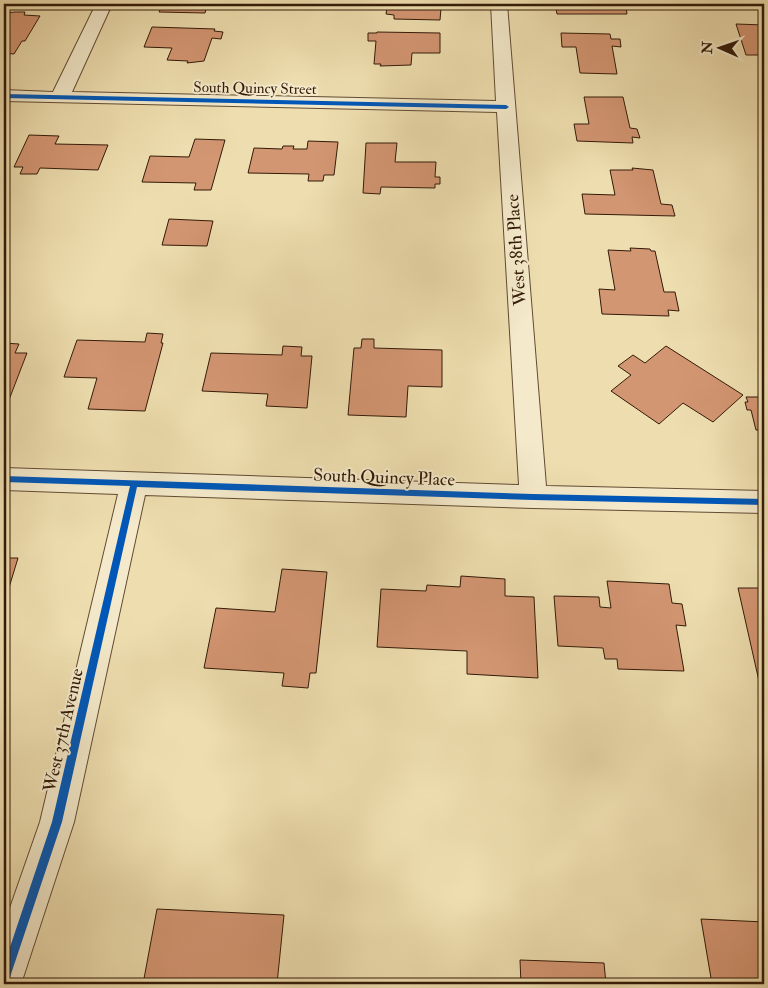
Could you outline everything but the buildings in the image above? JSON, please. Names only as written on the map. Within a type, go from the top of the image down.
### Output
[{"type":"street","points":[[60,97],[104,4]]},
{"type":"street","name":"West 38th Place","points":[[499,4],[533,497]]},
{"type":"street","name":"South Quincy Street","points":[[4,96],[506,107]]},
{"type":"street","name":"South Quincy Place","points":[[4,479],[533,497],[764,502]]},
{"type":"street","name":"West 37th Avenue","points":[[4,980],[57,822],[134,483]]},
{"type":"cycle path","points":[[4,96],[506,107]]},
{"type":"cycle path","points":[[4,479],[533,497],[764,502]]},
{"type":"cycle path","points":[[4,980],[57,822],[134,483]]}]
